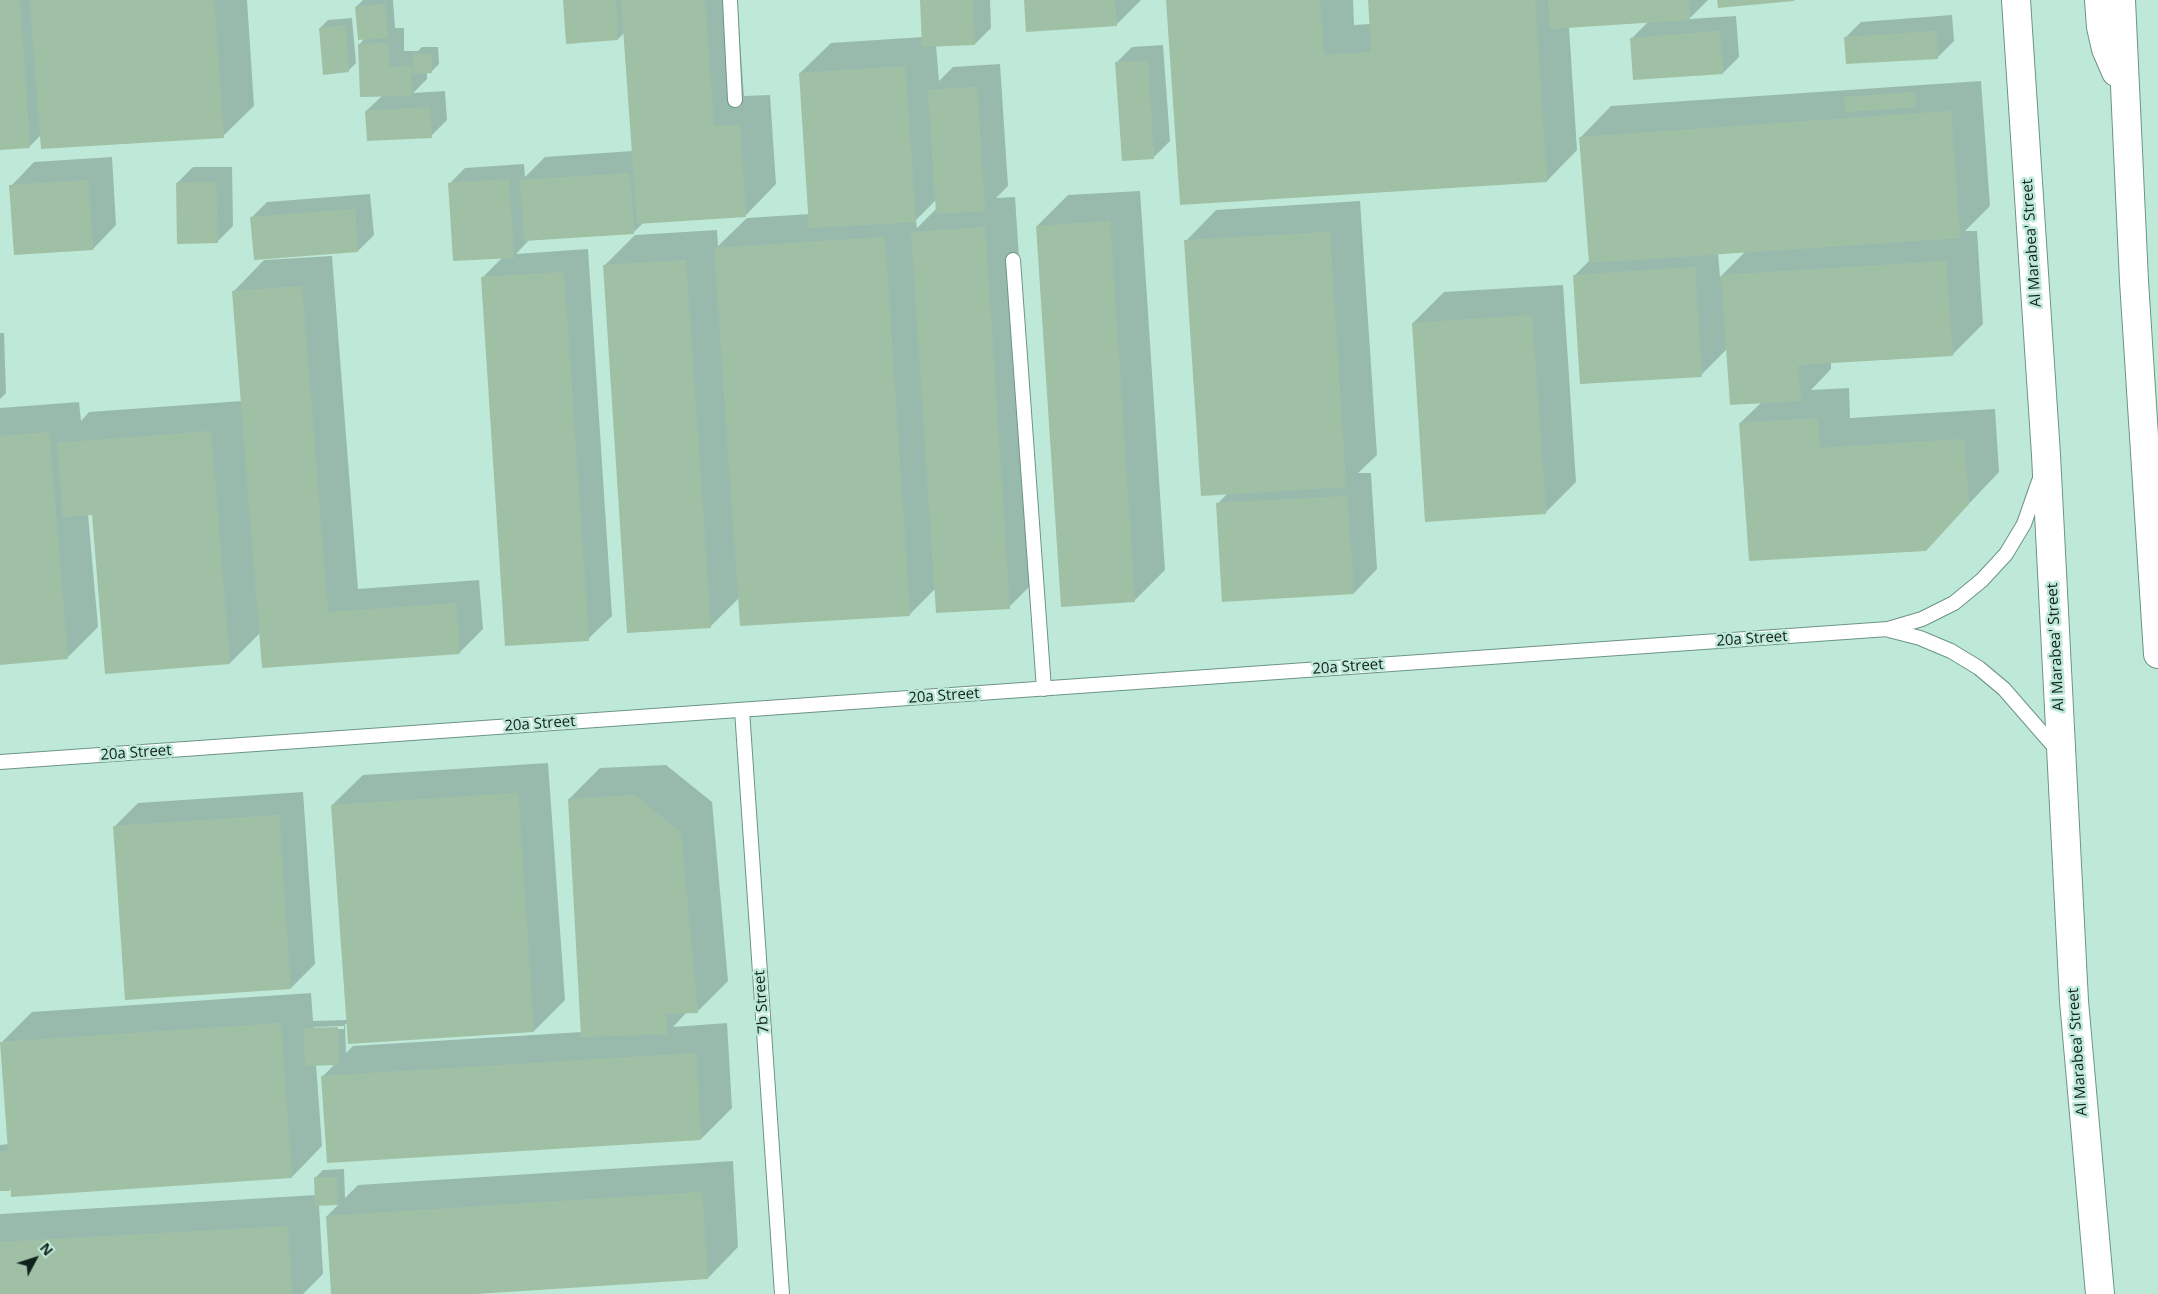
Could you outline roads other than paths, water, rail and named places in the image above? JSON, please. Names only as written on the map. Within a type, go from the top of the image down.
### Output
[{"type":"main road","name":"Al Marabea' Street","points":[[2016,0],[2046,455],[2074,1001],[2100,1294]]},
{"type":"main road","points":[[2099,0],[2101,27],[2106,49],[2126,89]]},
{"type":"main road","points":[[2121,0],[2135,310],[2158,642]]},
{"type":"lane","points":[[730,0],[735,100]]},
{"type":"lane","points":[[1013,260],[1044,689]]},
{"type":"lane","name":"20a Street","points":[[0,762],[1888,630],[1922,619],[1954,603],[1982,580],[2006,554],[2024,524],[2037,490],[2046,455]]},
{"type":"lane","name":"20a Street","points":[[1888,630],[1920,638],[1951,651],[1979,668],[2004,689],[2062,756]]},
{"type":"lane","name":"7b Street","points":[[742,710],[782,1294]]}]
